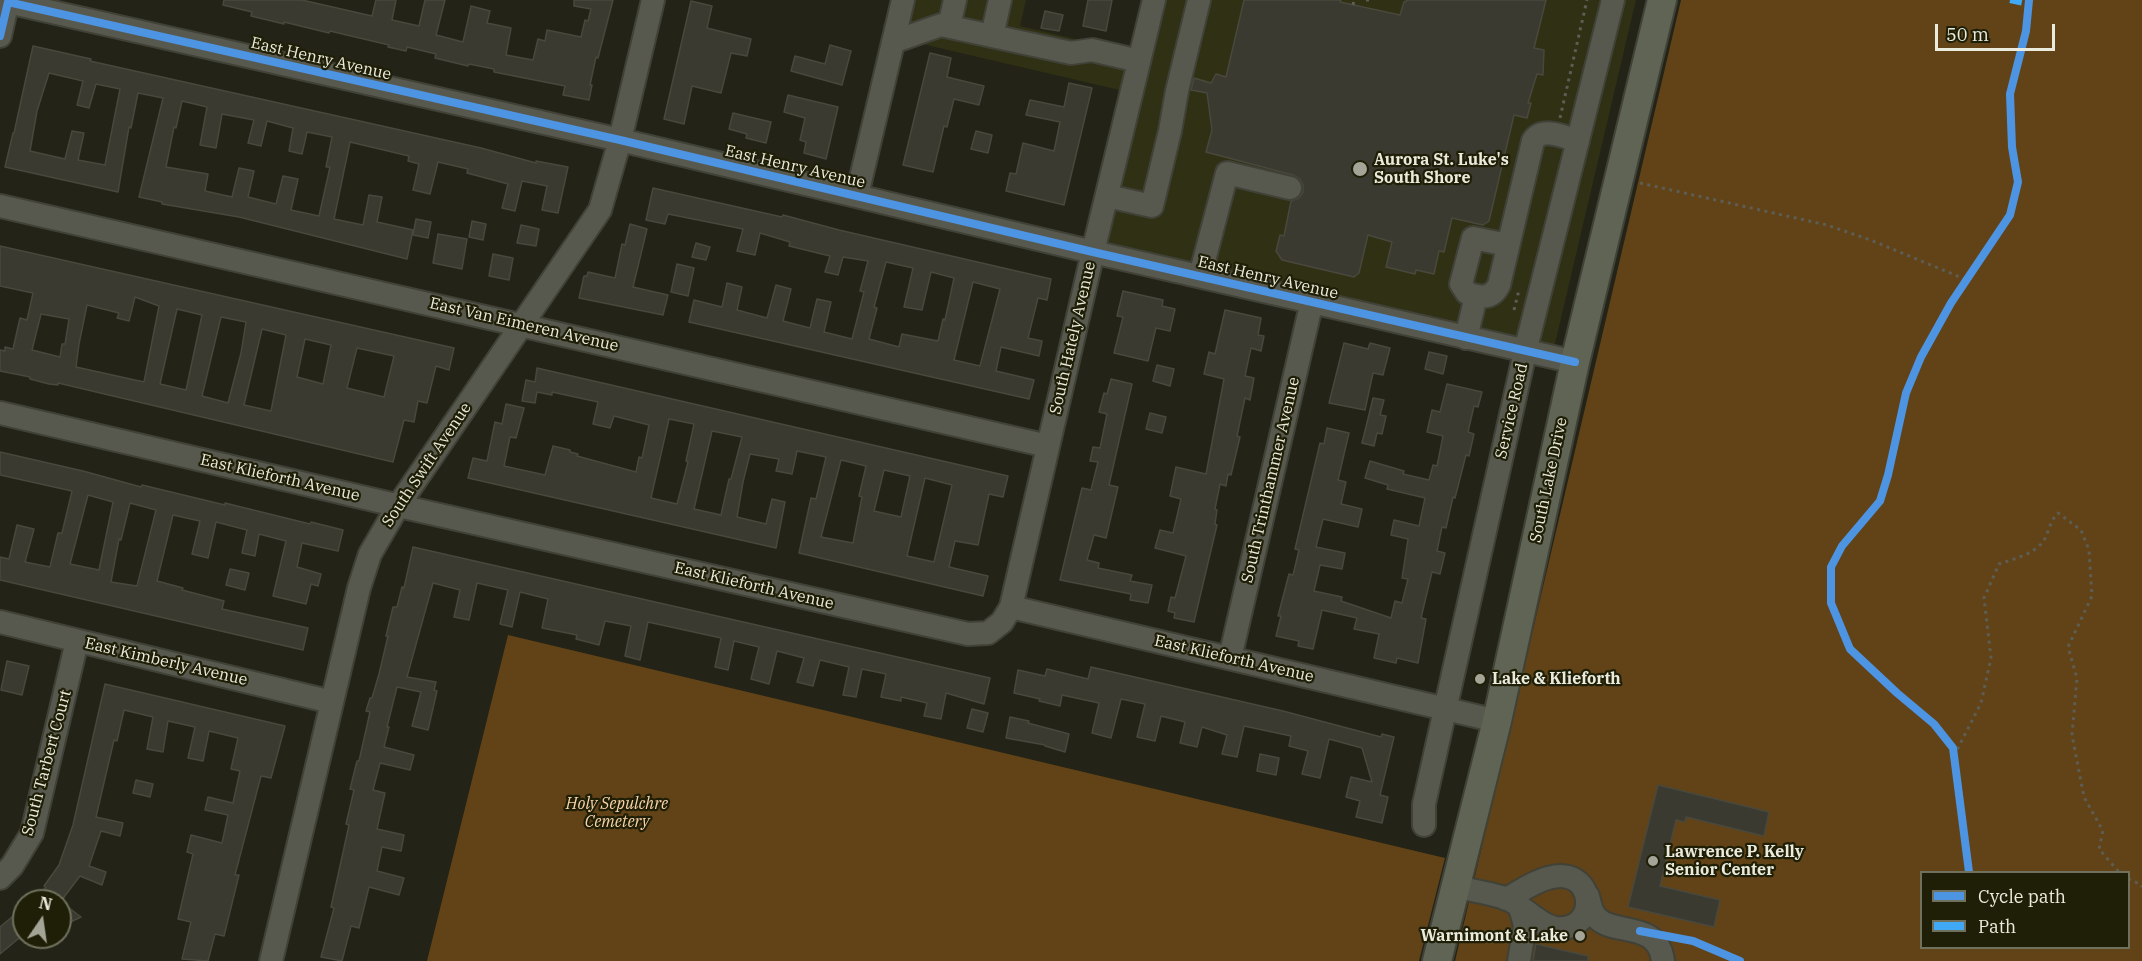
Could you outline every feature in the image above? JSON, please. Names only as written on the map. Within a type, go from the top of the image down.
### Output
[{"type":"main road","name":"South Lake Drive","points":[[1437,961],[1497,721],[1575,362],[1662,0]]},
{"type":"street","name":"South Swift Avenue","points":[[271,961],[359,588],[370,554],[398,506],[600,210],[620,140],[653,0]]},
{"type":"street","points":[[857,195],[903,0]]},
{"type":"street","points":[[949,26],[955,0]]},
{"type":"street","points":[[992,36],[1000,0]]},
{"type":"street","name":"South Hately Avenue","points":[[1011,607],[1154,0]]},
{"type":"street","points":[[1107,196],[1152,206],[1199,0]]},
{"type":"street","name":"Service Road","points":[[1424,825],[1424,804],[1526,352],[1613,0]]},
{"type":"street","name":"East Henry Avenue","points":[[8,1],[620,140],[1093,252],[1575,362]]},
{"type":"street","points":[[0,36],[8,1]]},
{"type":"street","points":[[893,42],[941,24],[1071,53],[1092,50],[1139,61]]},
{"type":"street","points":[[1508,244],[1473,237],[1461,284],[1467,293],[1476,297],[1491,295],[1496,291],[1536,136],[1541,133],[1578,141]]},
{"type":"street","points":[[1200,276],[1227,173],[1290,188]]},
{"type":"street","name":"East Van Eimeren Avenue","points":[[0,206],[1048,446]]},
{"type":"street","points":[[1466,338],[1476,297]]},
{"type":"street","name":"South Trinthammer Avenue","points":[[1230,658],[1312,301]]},
{"type":"street","name":"East Klieforth Avenue","points":[[0,413],[398,506],[968,634],[988,633],[1002,621],[1011,607],[1497,721]]},
{"type":"street","name":"East Kimberly Avenue","points":[[0,622],[332,702]]},
{"type":"street","name":"South Tarbert Court","points":[[0,878],[12,866],[32,833],[77,641]]},
{"type":"street","points":[[1513,903],[1548,878],[1572,879],[1583,886],[1592,912],[1599,920],[1640,931],[1654,942],[1663,961]]},
{"type":"street","points":[[1455,886],[1513,903],[1554,928],[1571,928],[1581,919],[1586,909],[1588,896]]},
{"type":"street","points":[[1513,903],[1525,925],[1519,961]]},
{"type":"path","points":[[1353,5],[1354,0]]},
{"type":"path","points":[[1557,128],[1587,0]]},
{"type":"path","points":[[1640,183],[1827,225],[1873,241],[1967,280]]},
{"type":"path","points":[[1962,287],[1973,271]]},
{"type":"path","points":[[1955,765],[1953,752],[1980,703],[1991,658],[1984,598],[1999,564],[2022,557],[2043,542],[2051,521],[2058,513],[2081,530],[2089,550],[2092,596],[2068,647],[2077,678],[2073,735],[2084,797],[2103,831],[2099,849],[2117,871]]},
{"type":"shaded area","name":"Aurora St. Luke's South Shore","points":[[915,0],[1026,0],[1020,26],[1152,57],[1166,0],[1636,0],[1554,348],[1106,242],[1141,95],[905,40]]},
{"type":"green space","points":[[1681,0],[2142,0],[2142,961],[1455,961]]},
{"type":"green space","name":"Holy Sepulchre Cemetery","points":[[508,635],[1445,858],[1419,961],[427,961]]},
{"type":"building","points":[[224,0],[302,0],[372,16],[376,0],[396,0],[392,20],[419,26],[425,0],[445,0],[436,35],[463,42],[471,6],[490,11],[487,23],[511,28],[506,55],[533,60],[538,39],[545,41],[547,30],[581,37],[585,20],[588,21],[591,9],[574,6],[574,0],[613,0],[598,58],[596,57],[589,100],[563,95],[565,86],[435,58],[436,54],[407,47],[406,51],[330,31],[329,33],[251,16],[252,12],[223,5]]},
{"type":"building","points":[[1088,0],[1112,0],[1106,31],[1083,26]]},
{"type":"building","points":[[1244,0],[1341,0],[1340,2],[1400,15],[1404,2],[1408,0],[1546,0],[1534,48],[1544,50],[1543,75],[1537,74],[1528,103],[1531,103],[1527,118],[1514,115],[1489,221],[1483,225],[1452,218],[1444,252],[1439,251],[1434,274],[1416,270],[1415,274],[1386,267],[1392,242],[1368,235],[1359,273],[1354,277],[1282,260],[1276,251],[1280,235],[1284,236],[1291,201],[1299,198],[1303,192],[1300,179],[1293,175],[1206,152],[1212,130],[1207,93],[1191,90],[1194,78],[1211,83],[1216,74],[1226,77]]},
{"type":"building","points":[[691,1],[712,6],[707,28],[751,39],[747,56],[731,53],[721,93],[692,86],[684,124],[664,119]]},
{"type":"building","points":[[1045,11],[1063,15],[1059,31],[1041,28]]},
{"type":"building","points":[[830,45],[851,51],[842,85],[791,71],[795,56],[825,64]]},
{"type":"building","points":[[33,46],[91,59],[90,61],[481,148],[536,163],[536,161],[568,167],[558,213],[542,210],[547,186],[522,181],[515,211],[502,208],[508,184],[467,173],[468,169],[438,162],[430,194],[413,190],[419,164],[408,161],[409,156],[350,142],[334,219],[363,225],[369,195],[382,197],[377,222],[413,230],[407,259],[239,217],[162,204],[162,202],[139,197],[163,98],[138,93],[131,128],[129,127],[118,192],[5,167]],"holes":[[[49,73],[83,81],[77,105],[89,108],[96,84],[120,89],[105,165],[78,160],[84,133],[72,131],[65,159],[30,151],[37,111]],[[182,101],[207,107],[200,145],[216,148],[222,114],[254,120],[248,143],[261,146],[267,121],[293,128],[289,151],[302,154],[307,132],[332,137],[326,167],[330,167],[319,216],[291,210],[298,179],[283,176],[276,204],[248,197],[254,171],[239,168],[232,197],[205,191],[208,174],[166,167]]]},
{"type":"building","points":[[930,53],[951,58],[947,77],[984,86],[979,105],[954,99],[947,127],[944,126],[933,172],[903,165]]},
{"type":"building","points":[[1069,83],[1092,88],[1064,205],[1006,191],[1010,173],[1016,174],[1023,143],[1054,151],[1060,122],[1026,115],[1030,100],[1064,107]]},
{"type":"building","points":[[788,95],[838,107],[826,159],[804,153],[806,142],[800,140],[805,118],[784,112]]},
{"type":"building","points":[[733,113],[771,122],[766,143],[746,138],[747,134],[729,129]]},
{"type":"building","points":[[976,131],[992,135],[988,153],[971,149]]},
{"type":"building","points":[[653,188],[782,217],[783,215],[1051,279],[1047,300],[1038,298],[1028,338],[1042,341],[1039,356],[1001,347],[996,371],[1034,380],[1029,399],[689,322],[694,300],[722,307],[727,283],[742,287],[737,310],[767,318],[776,285],[791,289],[783,321],[810,328],[817,299],[831,302],[824,332],[852,339],[864,292],[860,291],[868,261],[843,257],[838,275],[825,272],[830,256],[789,246],[790,242],[760,233],[755,255],[737,251],[743,229],[668,214],[665,224],[646,220]],"holes":[[[886,262],[913,268],[904,307],[922,310],[931,272],[954,278],[938,341],[902,334],[899,347],[869,339],[877,308],[874,307]],[[973,282],[1000,289],[980,366],[954,360]]]},
{"type":"building","points":[[416,219],[431,222],[428,238],[413,235]]},
{"type":"building","points":[[472,221],[486,224],[483,240],[469,237]]},
{"type":"building","points":[[630,224],[647,229],[633,287],[668,295],[663,315],[579,298],[584,276],[587,276],[588,272],[615,278],[622,244],[625,245]]},
{"type":"building","points":[[521,225],[539,229],[536,246],[517,243]]},
{"type":"building","points":[[438,234],[467,239],[462,269],[433,263]]},
{"type":"building","points":[[696,243],[710,247],[706,260],[692,257]]},
{"type":"building","points":[[0,246],[454,348],[449,370],[436,366],[427,403],[418,401],[414,422],[404,420],[393,462],[0,371],[0,350],[5,351],[5,347],[13,349],[20,318],[27,320],[33,293],[0,286]],"holes":[[[135,297],[159,306],[144,382],[76,367],[87,305],[119,313],[117,318],[129,321]],[[177,309],[202,315],[186,390],[160,384]],[[41,314],[69,319],[65,344],[62,344],[60,357],[32,350]],[[221,317],[246,322],[241,353],[228,403],[202,396]],[[262,329],[286,335],[271,411],[244,405]],[[305,339],[331,345],[323,384],[297,377]],[[357,348],[394,356],[384,397],[347,388]]]},
{"type":"building","points":[[493,254],[513,258],[509,280],[489,276]]},
{"type":"building","points":[[677,264],[694,268],[688,296],[671,292]]},
{"type":"building","points":[[1123,291],[1163,300],[1162,306],[1175,309],[1170,331],[1156,328],[1148,361],[1114,353],[1123,317],[1117,316]]},
{"type":"building","points":[[1225,310],[1261,318],[1258,335],[1264,336],[1261,351],[1251,348],[1245,376],[1254,378],[1250,400],[1245,398],[1237,436],[1240,437],[1231,475],[1228,474],[1226,486],[1220,484],[1215,509],[1217,510],[1215,524],[1217,525],[1194,622],[1174,618],[1175,613],[1168,611],[1171,597],[1175,598],[1186,556],[1155,548],[1160,530],[1173,533],[1181,499],[1170,496],[1176,467],[1206,474],[1224,379],[1204,374],[1209,352],[1215,354]]},
{"type":"building","points":[[1344,343],[1368,349],[1370,343],[1390,348],[1383,375],[1373,373],[1365,410],[1329,403]]},
{"type":"building","points":[[1429,352],[1447,356],[1443,374],[1425,369]]},
{"type":"building","points":[[1157,365],[1174,369],[1170,386],[1153,381]]},
{"type":"building","points":[[537,368],[1008,476],[1003,497],[989,494],[978,545],[955,541],[949,567],[988,576],[983,596],[799,553],[811,498],[816,499],[826,457],[797,451],[792,474],[776,471],[779,459],[750,454],[737,517],[766,524],[772,499],[785,502],[776,548],[468,478],[473,458],[487,461],[495,422],[502,424],[506,404],[524,408],[516,438],[510,437],[504,466],[545,475],[553,446],[570,450],[578,454],[577,456],[636,472],[639,457],[642,458],[649,425],[614,416],[610,428],[593,424],[598,402],[552,392],[552,395],[537,392],[535,403],[522,401],[526,380],[535,382]],"holes":[[[669,419],[694,424],[686,461],[688,462],[677,504],[651,498]],[[712,431],[742,437],[721,515],[694,509]],[[841,460],[866,466],[859,496],[862,497],[853,543],[821,537]],[[884,470],[910,476],[901,517],[874,511]],[[925,478],[952,485],[934,562],[907,556]]]},
{"type":"building","points":[[1111,379],[1132,384],[1109,485],[1118,487],[1106,538],[1094,535],[1087,560],[1099,563],[1098,568],[1132,575],[1130,581],[1152,585],[1148,603],[1130,600],[1131,594],[1060,580],[1082,488],[1091,490],[1098,462],[1090,461],[1093,447],[1100,448],[1107,414],[1099,412]]},
{"type":"building","points":[[1447,384],[1482,392],[1478,407],[1474,406],[1468,432],[1474,434],[1469,456],[1466,455],[1446,528],[1442,527],[1437,551],[1445,553],[1440,574],[1432,572],[1421,618],[1426,619],[1418,663],[1397,658],[1396,663],[1374,658],[1379,634],[1354,629],[1357,618],[1322,610],[1313,649],[1298,646],[1299,641],[1276,636],[1281,616],[1278,616],[1289,574],[1293,575],[1299,550],[1295,549],[1320,443],[1324,444],[1327,428],[1349,433],[1338,480],[1346,482],[1341,504],[1362,509],[1358,527],[1323,519],[1316,547],[1345,553],[1342,569],[1320,565],[1314,591],[1342,597],[1341,601],[1391,618],[1395,601],[1402,603],[1408,579],[1402,578],[1408,539],[1391,535],[1394,520],[1419,526],[1425,498],[1387,489],[1388,485],[1365,478],[1370,461],[1404,471],[1403,474],[1429,480],[1433,465],[1437,466],[1443,436],[1427,432],[1432,410],[1440,412]]},
{"type":"building","points":[[1373,398],[1384,400],[1380,415],[1386,416],[1382,434],[1377,433],[1374,446],[1362,443]]},
{"type":"building","points":[[1150,413],[1166,417],[1162,433],[1146,429]]},
{"type":"building","points":[[0,452],[141,487],[142,485],[343,530],[338,551],[302,543],[297,567],[321,574],[318,586],[311,584],[306,604],[273,596],[286,541],[259,534],[255,556],[242,553],[247,530],[216,522],[208,558],[192,554],[200,521],[173,515],[157,581],[224,601],[222,609],[308,628],[303,650],[0,580],[0,557],[9,559],[17,525],[34,529],[25,562],[50,567],[58,533],[62,533],[72,491],[0,475]],"holes":[[[88,495],[113,502],[99,570],[70,564]],[[130,503],[156,510],[137,586],[111,582],[119,539],[121,540]]]},
{"type":"building","points":[[413,547],[990,678],[984,704],[946,693],[941,719],[924,716],[927,703],[901,697],[901,701],[881,697],[886,674],[862,669],[856,697],[843,695],[849,667],[820,660],[813,686],[797,682],[804,658],[777,651],[769,684],[751,679],[759,647],[734,641],[728,670],[715,667],[721,638],[648,622],[640,660],[625,656],[631,626],[605,621],[599,645],[576,639],[577,635],[542,628],[548,599],[520,592],[512,627],[500,624],[508,590],[477,583],[469,620],[454,617],[460,590],[433,583],[407,677],[436,682],[434,690],[437,691],[428,730],[412,726],[421,692],[397,687],[384,747],[414,755],[410,770],[380,763],[373,790],[385,793],[377,829],[404,835],[401,851],[382,847],[377,871],[404,878],[399,895],[369,887],[359,928],[351,926],[342,961],[321,957],[334,908],[331,907],[349,825],[346,824],[354,790],[350,789],[370,712],[366,711],[379,674],[393,607],[397,607],[402,587],[404,588]]},
{"type":"building","points":[[230,569],[249,573],[245,590],[226,585]]},
{"type":"building","points":[[7,661],[29,666],[22,695],[1,690]]},
{"type":"building","points":[[1091,667],[1283,711],[1381,737],[1382,734],[1394,737],[1380,795],[1388,797],[1382,823],[1356,817],[1360,801],[1346,797],[1351,777],[1372,782],[1362,748],[1329,739],[1320,778],[1302,774],[1308,751],[1289,746],[1291,736],[1244,726],[1237,757],[1222,754],[1227,735],[1202,727],[1197,747],[1180,743],[1185,722],[1161,716],[1155,741],[1137,737],[1145,704],[1121,699],[1111,738],[1092,733],[1099,703],[1062,695],[1060,706],[1014,693],[1018,670],[1045,676],[1047,669],[1088,679]]},
{"type":"building","points":[[105,684],[285,726],[271,778],[261,776],[235,875],[239,875],[224,936],[215,934],[208,961],[182,959],[191,922],[178,919],[193,854],[187,852],[191,835],[222,843],[228,815],[205,810],[208,797],[233,803],[240,771],[231,769],[238,738],[209,731],[203,761],[188,758],[195,727],[168,721],[163,752],[147,749],[153,717],[124,710],[117,741],[114,740],[96,817],[123,823],[120,836],[101,831],[89,866],[106,872],[102,885],[80,876],[70,889],[45,889],[44,886],[59,865],[73,825]]},
{"type":"building","points":[[972,709],[988,713],[983,732],[967,728]]},
{"type":"building","points":[[1010,717],[1069,734],[1065,752],[1045,745],[1006,738]]},
{"type":"building","points":[[1260,754],[1279,758],[1276,775],[1257,771]]},
{"type":"building","points":[[136,780],[153,784],[150,797],[133,793]]},
{"type":"building","name":"Lawrence P. Kelly Senior Center","points":[[1658,785],[1769,812],[1764,836],[1686,817],[1685,822],[1676,820],[1660,886],[1720,900],[1714,927],[1628,907]]},
{"type":"building","points":[[72,910],[81,917],[72,921]]},
{"type":"building","points":[[12,917],[12,944],[0,954],[0,927]]},
{"type":"building","points":[[1536,944],[1588,956],[1588,961],[1533,961]]},
{"type":"marked path","points":[[2010,0],[2029,4]]},
{"type":"cycle path","points":[[1969,871],[1953,748],[1934,724],[1850,649],[1831,603],[1831,567],[1842,546],[1880,501],[1906,393],[1921,357],[1951,303],[2010,215],[2018,182],[2012,147],[2010,94],[2026,31],[2029,0]]},
{"type":"cycle path","points":[[0,36],[8,2],[620,140],[1093,252],[1575,362]]},
{"type":"cycle path","points":[[1640,931],[1693,941],[1740,961]]},
{"type":"place","name":"Aurora St. Luke's South Shore","points":[[1360,169]]},
{"type":"place","name":"Lake & Klieforth","points":[[1480,679]]},
{"type":"place","name":"Lawrence P. Kelly Senior Center","points":[[1653,861]]},
{"type":"place","name":"Warnimont & Lake","points":[[1580,936]]}]
